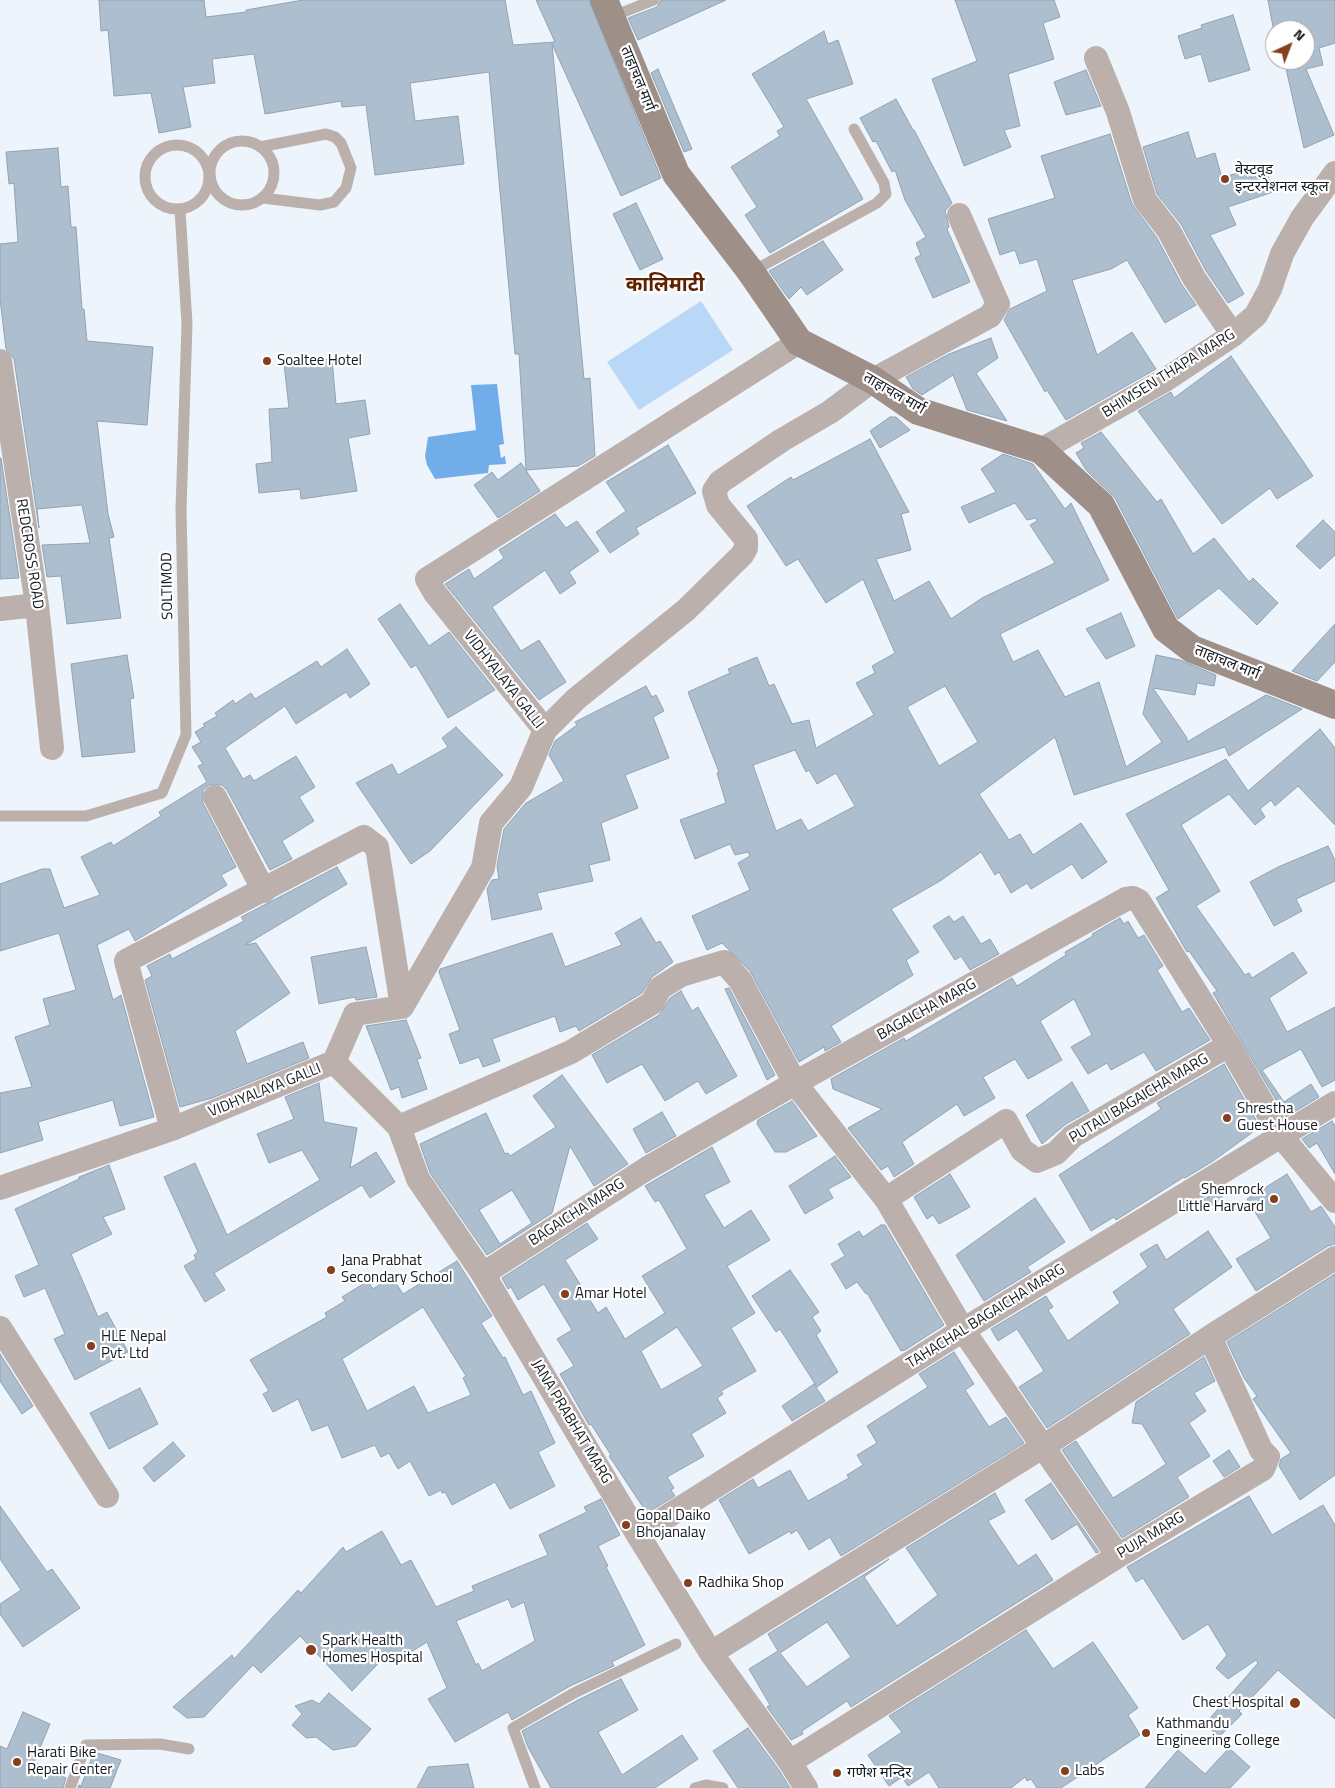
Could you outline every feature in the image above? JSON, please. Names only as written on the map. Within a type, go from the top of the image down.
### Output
[{"type":"street","name":"ताहाचल मार्ग","points":[[607,9],[676,174],[751,272],[799,342],[873,380],[918,411],[1041,450],[1101,505],[1166,629],[1192,649],[1335,705]]},
{"type":"street","points":[[1096,58],[1118,112],[1145,200],[1169,231],[1194,278],[1233,335]]},
{"type":"street","name":"BHIMSEN THAPA MARG","points":[[1041,450],[1165,380],[1233,335],[1256,315],[1270,289],[1282,254],[1302,218],[1335,173]]},
{"type":"street","points":[[545,730],[576,699],[686,610],[742,555],[746,548],[746,539],[718,505],[714,491],[720,482],[782,440],[830,412],[873,380],[990,316],[998,304],[959,215]]},
{"type":"street","name":"VIDHYALAYA GALLI","points":[[0,1188],[172,1129],[334,1062],[355,1014],[402,1006],[483,868],[491,823],[521,787],[545,730],[435,593],[427,579],[799,342]]},
{"type":"street","name":"REDCROSS ROAD","points":[[0,361],[37,604],[52,748]]},
{"type":"street","points":[[0,609],[37,604]]},
{"type":"street","points":[[215,797],[264,890]]},
{"type":"street","points":[[172,1129],[126,961],[364,837],[372,840],[377,847],[402,1006]]},
{"type":"street","name":"BAGAICHA MARG","points":[[483,1274],[646,1169],[795,1083],[1126,900],[1133,898],[1139,901],[1229,1044],[1281,1136]]},
{"type":"street","points":[[399,1127],[571,1052],[652,1002],[660,988],[681,975],[724,962],[740,980],[795,1083],[886,1199],[963,1330],[1118,1556]]},
{"type":"street","name":"PUTALI BAGAICHA MARG","points":[[886,1199],[1006,1121],[1022,1150],[1037,1162],[1056,1154],[1073,1136],[1229,1044]]},
{"type":"street","name":"JANA PRABHAT MARG","points":[[334,1062],[399,1127],[418,1179],[483,1274],[638,1535],[712,1653],[790,1762],[806,1788]]},
{"type":"street","name":"TAHACHAL BAGAICHA MARG","points":[[638,1535],[963,1330],[1335,1102]]},
{"type":"street","points":[[1281,1136],[1335,1201]]},
{"type":"street","points":[[712,1653],[1044,1446],[1335,1258]]},
{"type":"street","points":[[0,1328],[107,1496]]},
{"type":"street","name":"PUJA MARG","points":[[790,1762],[1118,1556],[1263,1469],[1268,1457],[1261,1450],[1210,1337]]},
{"type":"lane","points":[[607,9],[654,0]]},
{"type":"lane","points":[[751,272],[877,203],[886,194],[884,182],[854,130]]},
{"type":"lane","points":[[260,147],[326,134],[335,136],[341,143],[351,168],[346,188],[334,202],[320,205],[263,198],[244,206],[224,200],[212,184],[210,174],[202,156],[185,146],[175,144],[165,147],[149,160],[146,170],[148,190],[161,204],[180,210],[199,201],[205,193],[210,174],[216,154],[223,148],[241,141],[260,147],[267,154],[274,172],[269,190],[263,198]]},
{"type":"lane","name":"SOLTIMOD","points":[[0,816],[86,816],[162,792],[186,735],[181,510],[187,324],[180,210]]},
{"type":"lane","points":[[535,1788],[513,1728],[574,1694],[676,1644]]},
{"type":"lane","points":[[70,1788],[86,1746],[160,1744],[188,1749]]},
{"type":"lane","points":[[695,1788],[706,1785],[723,1788]]},
{"type":"shaded area","points":[[701,301],[733,350],[639,410],[607,362]]},
{"type":"water","points":[[497,384],[504,444],[499,445],[501,458],[505,456],[506,464],[489,465],[488,473],[435,479],[427,465],[425,456],[428,437],[476,430],[471,385]]},
{"type":"building","points":[[99,0],[204,0],[206,17],[246,12],[246,10],[303,0],[505,0],[513,45],[555,42],[536,0],[589,0],[661,178],[621,196],[552,44],[584,379],[590,378],[595,456],[578,466],[526,470],[519,354],[515,354],[489,72],[410,83],[415,121],[458,116],[464,164],[375,175],[366,105],[342,107],[341,101],[265,114],[254,54],[212,59],[215,83],[183,87],[191,127],[159,133],[151,93],[114,96],[108,30],[101,31]]},
{"type":"building","points":[[661,0],[726,0],[638,40],[628,18],[657,7]]},
{"type":"building","points":[[955,0],[1054,0],[1060,17],[1043,23],[1054,59],[1008,74],[1020,126],[1004,130],[1011,147],[964,166],[932,79],[977,61]]},
{"type":"building","points":[[1268,0],[1335,0],[1335,43],[1319,48],[1323,65],[1315,67],[1315,20],[1272,20]]},
{"type":"building","points":[[1233,15],[1250,70],[1209,82],[1201,54],[1185,59],[1178,36],[1202,28],[1201,25]]},
{"type":"building","points":[[824,31],[828,44],[838,40],[853,84],[806,99],[863,199],[770,253],[745,215],[757,207],[731,167],[780,136],[777,131],[784,127],[752,74]]},
{"type":"building","points":[[658,69],[692,149],[684,152],[651,73]]},
{"type":"building","points":[[1086,70],[1101,106],[1066,115],[1054,82]]},
{"type":"building","points":[[1286,70],[1306,70],[1334,135],[1304,148]]},
{"type":"building","points":[[896,99],[952,203],[945,211],[949,227],[947,229],[970,282],[933,298],[915,258],[921,255],[916,243],[926,237],[905,200],[895,170],[892,172],[876,141],[873,142],[860,118]]},
{"type":"building","points":[[1188,132],[1196,159],[1215,153],[1222,178],[1264,164],[1273,192],[1228,207],[1236,225],[1210,235],[1244,294],[1228,303],[1206,271],[1181,224],[1157,194],[1143,147]]},
{"type":"building","points":[[1110,134],[1132,204],[1157,238],[1182,285],[1196,305],[1165,323],[1127,260],[1111,269],[1072,280],[1097,355],[1132,332],[1156,369],[1066,420],[1047,390],[1045,392],[1004,320],[1010,309],[1047,291],[1037,259],[1020,264],[1015,250],[1000,255],[988,219],[1055,198],[1041,156]]},
{"type":"building","points":[[58,148],[61,187],[68,186],[71,227],[76,227],[82,309],[84,309],[87,341],[153,347],[147,425],[97,421],[108,514],[114,537],[109,538],[121,618],[67,624],[61,576],[47,577],[42,545],[90,543],[82,505],[37,509],[39,528],[14,359],[6,349],[0,299],[0,244],[18,242],[14,183],[9,184],[6,152]]},
{"type":"building","points":[[636,203],[663,259],[640,270],[613,214]]},
{"type":"building","points":[[823,241],[843,270],[807,295],[801,287],[789,299],[769,271]]},
{"type":"building","points":[[991,338],[998,358],[976,373],[1007,421],[967,410],[953,375],[922,395],[913,389],[906,377],[949,354]]},
{"type":"building","points":[[1231,356],[1313,476],[1277,499],[1270,488],[1222,524],[1138,411],[1171,392],[1174,398]]},
{"type":"building","points":[[332,359],[336,404],[365,400],[370,434],[348,438],[357,491],[301,499],[300,489],[259,493],[256,464],[272,462],[269,409],[289,408],[284,364]]},
{"type":"building","points":[[890,417],[896,417],[910,430],[880,448],[870,431]]},
{"type":"building","points":[[1101,432],[1157,502],[1161,499],[1193,554],[1214,538],[1249,582],[1253,578],[1278,603],[1257,625],[1219,588],[1178,619],[1115,498],[1086,470],[1076,453],[1084,448],[1081,443]]},
{"type":"building","points":[[870,439],[909,512],[901,514],[911,550],[876,559],[894,601],[929,581],[951,619],[982,598],[1055,563],[1030,525],[1037,521],[1036,518],[1027,520],[1015,503],[969,523],[961,507],[996,492],[981,469],[1003,454],[1033,464],[1065,509],[1071,503],[1109,580],[1000,634],[1013,662],[1038,650],[1065,697],[1099,682],[1126,767],[1162,742],[1143,714],[1156,655],[1180,660],[1216,675],[1214,686],[1197,683],[1195,695],[1153,688],[1187,738],[1187,742],[1266,695],[1302,709],[1229,756],[1225,747],[1074,795],[1055,737],[979,794],[1009,840],[1020,834],[1033,855],[1081,823],[1107,862],[1082,879],[1072,864],[1031,889],[1027,883],[1011,893],[999,872],[995,875],[981,852],[940,881],[891,909],[919,952],[906,960],[913,975],[831,1026],[841,1042],[825,1051],[824,1047],[799,1062],[750,971],[722,943],[707,950],[692,916],[750,890],[738,863],[750,856],[748,852],[735,855],[730,844],[695,859],[680,820],[726,803],[717,773],[719,772],[688,692],[730,673],[728,669],[757,657],[769,686],[774,684],[792,724],[809,720],[816,748],[874,715],[856,683],[875,673],[872,666],[895,653],[863,579],[826,603],[798,559],[786,566],[747,506],[791,477],[793,480]],"holes":[[[945,686],[978,742],[939,766],[907,707]],[[795,750],[806,772],[809,770],[817,784],[836,773],[855,806],[808,831],[801,819],[776,831],[753,765]]]},
{"type":"building","points":[[668,445],[696,493],[636,528],[639,534],[610,553],[596,532],[626,511],[606,482]]},
{"type":"building","points":[[1,458],[19,578],[0,579]]},
{"type":"building","points":[[521,463],[540,491],[498,518],[474,485],[492,472],[498,480]]},
{"type":"building","points":[[555,514],[566,528],[577,521],[599,551],[569,572],[576,583],[560,594],[545,570],[492,607],[521,651],[539,640],[566,682],[539,700],[445,584],[469,569],[474,579],[504,558],[499,550]]},
{"type":"building","points":[[1323,520],[1335,532],[1335,555],[1320,569],[1296,546]]},
{"type":"building","points":[[400,604],[429,646],[449,632],[495,690],[448,718],[416,665],[411,668],[378,619]]},
{"type":"building","points":[[1121,613],[1135,646],[1106,659],[1086,629]]},
{"type":"building","points":[[1335,624],[1335,662],[1317,681],[1292,671]]},
{"type":"building","points":[[347,649],[370,684],[350,698],[346,692],[296,724],[285,706],[225,748],[243,779],[250,775],[254,781],[296,756],[315,787],[299,797],[314,821],[282,841],[292,859],[270,870],[227,790],[222,785],[209,785],[203,790],[203,803],[236,867],[221,875],[227,885],[135,941],[129,929],[97,945],[113,1000],[121,995],[154,1117],[120,1126],[113,1100],[38,1122],[43,1140],[0,1153],[0,1093],[32,1087],[15,1037],[50,1025],[43,999],[76,990],[59,933],[0,951],[0,884],[42,869],[50,869],[64,908],[100,895],[81,857],[111,842],[113,846],[161,816],[159,812],[207,782],[198,766],[203,764],[192,747],[201,742],[195,732],[205,726],[203,724],[217,716],[215,713],[233,700],[235,704],[251,693],[255,699],[317,661],[321,667]]},
{"type":"building","points":[[127,655],[134,698],[130,699],[135,752],[82,757],[71,664]]},
{"type":"building","points":[[646,686],[652,697],[656,695],[664,711],[653,717],[669,758],[625,775],[638,808],[601,823],[610,860],[589,865],[593,881],[537,893],[542,909],[492,920],[487,889],[492,880],[499,879],[497,866],[504,829],[526,803],[564,781],[549,755],[555,741],[577,725],[575,722]]},
{"type":"building","points":[[456,727],[503,775],[430,851],[411,864],[356,783],[392,764],[398,775],[448,747],[442,738]]},
{"type":"building","points":[[1320,729],[1335,748],[1335,825],[1298,786],[1275,806],[1271,800],[1260,809],[1265,817],[1255,825],[1229,794],[1181,825],[1220,891],[1196,906],[1245,975],[1249,973],[1252,978],[1293,952],[1307,973],[1269,998],[1287,1032],[1335,1007],[1335,1080],[1322,1087],[1301,1049],[1262,1070],[1284,1102],[1311,1084],[1319,1097],[1286,1117],[1213,993],[1217,991],[1189,951],[1187,952],[1156,898],[1169,890],[1126,814],[1226,759],[1248,791]]},
{"type":"building","points":[[1328,846],[1335,860],[1335,881],[1296,899],[1302,911],[1274,926],[1250,882],[1278,867]]},
{"type":"building","points":[[337,867],[347,884],[245,945],[256,943],[290,993],[235,1031],[247,1064],[303,1042],[309,1058],[212,1098],[180,1107],[145,980],[152,976],[147,966],[170,954],[172,959],[244,921],[241,917]]},
{"type":"building","points":[[949,916],[954,922],[963,916],[981,944],[990,939],[999,954],[970,970],[961,956],[955,960],[933,926]]},
{"type":"building","points":[[641,918],[656,943],[660,941],[673,962],[652,977],[642,993],[579,1031],[576,1026],[560,1032],[555,1016],[492,1039],[500,1061],[483,1067],[479,1057],[460,1064],[449,1034],[460,1030],[439,972],[440,969],[552,933],[565,967],[622,945],[615,933]]},
{"type":"building","points":[[1120,918],[1124,924],[1128,921],[1138,938],[1144,935],[1163,966],[1157,970],[1182,1012],[1189,1008],[1210,1040],[1156,1071],[1144,1052],[1111,1070],[1107,1063],[1088,1074],[1071,1047],[1092,1035],[1074,999],[1040,1021],[1062,1060],[1028,1079],[1015,1059],[983,1077],[995,1098],[964,1116],[957,1104],[902,1142],[914,1164],[894,1177],[888,1166],[881,1170],[848,1128],[882,1109],[833,1089],[831,1079],[904,1038],[906,1041],[1012,978],[1017,986],[1066,955],[1065,952],[1093,936],[1092,934]]},
{"type":"building","points":[[366,947],[377,997],[356,1000],[355,997],[319,1004],[311,957]]},
{"type":"building","points":[[729,988],[775,1075],[767,1080],[725,989]]},
{"type":"building","points":[[681,991],[692,1011],[698,1007],[737,1076],[706,1094],[698,1081],[665,1101],[642,1064],[607,1083],[592,1055],[659,1015],[670,998]]},
{"type":"building","points":[[406,1020],[421,1058],[417,1059],[427,1089],[402,1098],[399,1087],[391,1090],[366,1026]]},
{"type":"building","points":[[1224,1064],[1260,1127],[1213,1161],[1116,1220],[1114,1217],[1091,1231],[1059,1175],[1161,1109],[1157,1103]]},
{"type":"building","points":[[562,1075],[628,1164],[594,1186],[570,1146],[552,1213],[487,1255],[430,1173],[420,1144],[486,1113],[505,1154],[508,1153],[510,1156],[556,1127],[533,1096]],"holes":[[[512,1190],[532,1223],[500,1244],[479,1210]]]},
{"type":"building","points":[[1072,1082],[1089,1111],[1066,1124],[1042,1144],[1026,1115]]},
{"type":"building","points":[[319,1083],[324,1122],[357,1128],[350,1168],[376,1152],[395,1182],[370,1198],[362,1185],[214,1273],[225,1290],[205,1302],[184,1266],[196,1259],[194,1255],[198,1252],[164,1177],[195,1163],[227,1235],[320,1180],[302,1150],[269,1163],[257,1134],[294,1119],[285,1097]]},
{"type":"building","points":[[792,1101],[817,1136],[786,1152],[775,1152],[757,1124],[758,1120]]},
{"type":"building","points":[[662,1112],[676,1136],[646,1153],[633,1129]]},
{"type":"building","points":[[1332,1121],[1335,1126],[1335,1174],[1317,1143],[1309,1148],[1302,1139]]},
{"type":"building","points":[[712,1147],[730,1182],[704,1195],[724,1228],[751,1210],[770,1240],[727,1266],[755,1313],[731,1328],[756,1371],[721,1391],[723,1394],[717,1398],[726,1413],[691,1434],[704,1456],[667,1477],[674,1488],[671,1490],[675,1496],[647,1513],[609,1456],[611,1455],[591,1424],[589,1425],[560,1374],[574,1366],[557,1339],[572,1330],[544,1284],[518,1300],[511,1287],[508,1289],[502,1278],[587,1223],[598,1239],[565,1260],[598,1313],[606,1307],[625,1339],[665,1313],[642,1276],[687,1249],[659,1200],[655,1202],[645,1186]],"holes":[[[677,1327],[703,1366],[661,1390],[641,1351]]]},
{"type":"building","points":[[835,1156],[851,1177],[828,1189],[833,1198],[805,1214],[789,1186]]},
{"type":"building","points":[[109,1165],[125,1209],[103,1217],[112,1234],[71,1254],[98,1317],[107,1312],[128,1352],[75,1380],[54,1339],[65,1334],[45,1288],[24,1297],[15,1276],[39,1265],[15,1209],[79,1179],[79,1177]]},
{"type":"building","points":[[950,1174],[970,1207],[939,1224],[933,1215],[927,1219],[914,1197]]},
{"type":"building","points":[[1287,1174],[1311,1212],[1321,1206],[1335,1227],[1335,1244],[1328,1246],[1256,1291],[1236,1259],[1271,1238],[1247,1199]]},
{"type":"building","points":[[1218,1191],[1223,1198],[1206,1209],[1201,1201]]},
{"type":"building","points":[[1035,1198],[1065,1242],[1027,1267],[1031,1272],[984,1301],[956,1255]]},
{"type":"building","points":[[881,1225],[885,1225],[944,1325],[901,1351],[867,1293],[857,1282],[846,1289],[831,1264],[845,1256],[838,1244],[859,1231],[863,1237]]},
{"type":"building","points":[[1208,1231],[1232,1267],[1173,1309],[1190,1334],[1047,1428],[1019,1387],[1044,1371],[1017,1329],[998,1341],[991,1329],[1046,1296],[1053,1307],[1048,1310],[1068,1341],[1120,1303],[1113,1292],[1148,1267],[1140,1254],[1157,1244],[1166,1260]]},
{"type":"building","points":[[457,1261],[492,1316],[481,1323],[503,1358],[505,1357],[523,1395],[531,1391],[555,1443],[538,1452],[555,1486],[510,1509],[495,1482],[452,1505],[445,1492],[442,1493],[441,1490],[429,1496],[410,1461],[398,1469],[389,1453],[381,1457],[375,1445],[342,1458],[328,1425],[312,1431],[298,1399],[273,1412],[263,1394],[269,1391],[250,1360],[327,1317],[325,1313],[345,1301],[342,1297],[368,1281],[373,1289],[392,1277],[403,1294]],"holes":[[[423,1307],[466,1376],[463,1378],[471,1395],[428,1413],[414,1386],[367,1411],[342,1359]]]},
{"type":"building","points":[[790,1270],[819,1312],[812,1317],[821,1331],[816,1335],[838,1372],[817,1387],[780,1329],[776,1332],[752,1296]]},
{"type":"building","points":[[1335,1274],[1335,1475],[1300,1500],[1279,1466],[1281,1459],[1291,1453],[1253,1399],[1257,1396],[1244,1378],[1227,1342]]},
{"type":"building","points":[[954,1352],[974,1384],[965,1390],[989,1427],[1006,1417],[1024,1443],[841,1556],[830,1537],[809,1550],[797,1530],[791,1534],[790,1531],[749,1554],[719,1500],[753,1479],[758,1488],[790,1470],[808,1501],[849,1478],[847,1475],[863,1465],[857,1455],[877,1443],[867,1426],[928,1387],[919,1374]]},
{"type":"building","points":[[0,1354],[33,1406],[22,1414],[0,1381]]},
{"type":"building","points":[[1204,1357],[1215,1381],[1194,1393],[1206,1411],[1189,1423],[1210,1456],[1177,1477],[1189,1497],[1122,1538],[1062,1450],[1076,1441],[1113,1498],[1148,1476],[1166,1464],[1142,1424],[1132,1423],[1136,1402]]},
{"type":"building","points":[[814,1384],[825,1401],[792,1421],[782,1406]]},
{"type":"building","points":[[140,1388],[158,1424],[109,1449],[90,1413]]},
{"type":"building","points":[[173,1442],[185,1456],[154,1482],[143,1468]]},
{"type":"building","points":[[1229,1450],[1240,1467],[1224,1477],[1213,1461]]},
{"type":"building","points":[[1051,1483],[1099,1552],[1096,1553],[1077,1524],[1052,1540],[1025,1500]]},
{"type":"building","points":[[995,1493],[1005,1512],[988,1521],[1018,1566],[1036,1554],[1053,1580],[851,1707],[847,1701],[802,1731],[803,1734],[791,1740],[767,1707],[770,1705],[749,1669],[778,1651],[768,1634],[889,1559],[864,1577],[897,1626],[938,1595],[906,1548]],"holes":[[[827,1622],[851,1657],[807,1687],[780,1653]]]},
{"type":"building","points":[[1249,1496],[1272,1535],[1323,1505],[1335,1525],[1335,1719],[1278,1670],[1239,1711],[1242,1714],[1219,1737],[1205,1724],[1258,1663],[1256,1660],[1228,1679],[1216,1668],[1227,1655],[1208,1624],[1183,1640],[1143,1578],[1136,1582],[1127,1567]]},
{"type":"building","points":[[601,1499],[620,1535],[598,1546],[608,1566],[606,1567],[645,1645],[612,1662],[614,1666],[570,1686],[512,1720],[508,1712],[455,1742],[428,1699],[447,1688],[427,1642],[398,1660],[391,1650],[352,1691],[300,1636],[261,1673],[253,1665],[204,1717],[187,1718],[173,1707],[232,1655],[234,1659],[298,1590],[301,1593],[343,1547],[346,1552],[382,1531],[401,1565],[411,1560],[436,1607],[474,1591],[472,1586],[548,1555],[539,1535],[587,1512],[584,1507]],"holes":[[[508,1599],[512,1608],[524,1602],[535,1641],[482,1671],[478,1663],[476,1665],[456,1621]]]},
{"type":"building","points":[[0,1506],[47,1572],[52,1569],[80,1608],[23,1647],[0,1614],[0,1604],[21,1590],[0,1559]]},
{"type":"building","points":[[1026,1630],[1053,1669],[1093,1642],[1138,1708],[1128,1715],[1140,1735],[1061,1788],[1037,1788],[1031,1779],[1027,1781],[1025,1777],[1011,1788],[939,1788],[929,1772],[908,1786],[902,1777],[889,1786],[868,1755],[902,1732],[889,1716]]},
{"type":"building","points":[[621,1679],[638,1710],[598,1732],[622,1775],[682,1735],[698,1759],[655,1788],[551,1788],[528,1747],[522,1731]]},
{"type":"building","points":[[329,1693],[371,1729],[356,1746],[333,1750],[316,1737],[306,1738],[292,1725],[302,1714],[295,1706],[312,1700],[319,1704]]},
{"type":"building","points":[[23,1712],[50,1724],[34,1762],[66,1778],[63,1788],[0,1788],[0,1746],[7,1749]]},
{"type":"building","points":[[748,1728],[790,1788],[738,1788],[713,1751]]},
{"type":"building","points":[[1229,1748],[1250,1767],[1230,1788],[1145,1788],[1178,1750],[1205,1774]]},
{"type":"building","points":[[94,1752],[121,1760],[110,1788],[78,1788],[79,1785],[81,1786]]},
{"type":"building","points":[[468,1764],[474,1788],[417,1788],[428,1767]]},
{"type":"place","name":"वेस्टवुड इन्टरनेशनल स्कूल","points":[[1225,179]]},
{"type":"place","name":"Soaltee Hotel","points":[[267,361]]},
{"type":"place","name":"Shrestha Guest House","points":[[1227,1118]]},
{"type":"place","name":"Shemrock Little Harvard","points":[[1274,1199]]},
{"type":"place","name":"Jana Prabhat Secondary School","points":[[331,1270]]},
{"type":"place","name":"Amar Hotel","points":[[565,1294]]},
{"type":"place","name":"HLE Nepal Pvt. Ltd","points":[[91,1346]]},
{"type":"place","name":"Gopal Daiko Bhojanalay","points":[[626,1525]]},
{"type":"place","name":"Radhika Shop","points":[[688,1583]]},
{"type":"place","name":"Spark Health Homes Hospital","points":[[311,1650]]},
{"type":"place","name":"Chest Hospital","points":[[1295,1703]]},
{"type":"place","name":"Kathmandu Engineering College","points":[[1146,1733]]},
{"type":"place","name":"Harati Bike Repair Center","points":[[17,1762]]},
{"type":"place","name":"Labs","points":[[1065,1771]]},
{"type":"place","name":"गणेश मन्दिर","points":[[837,1773]]},
{"type":"district","name":"कालिमाटी","points":[[665,286]]}]
